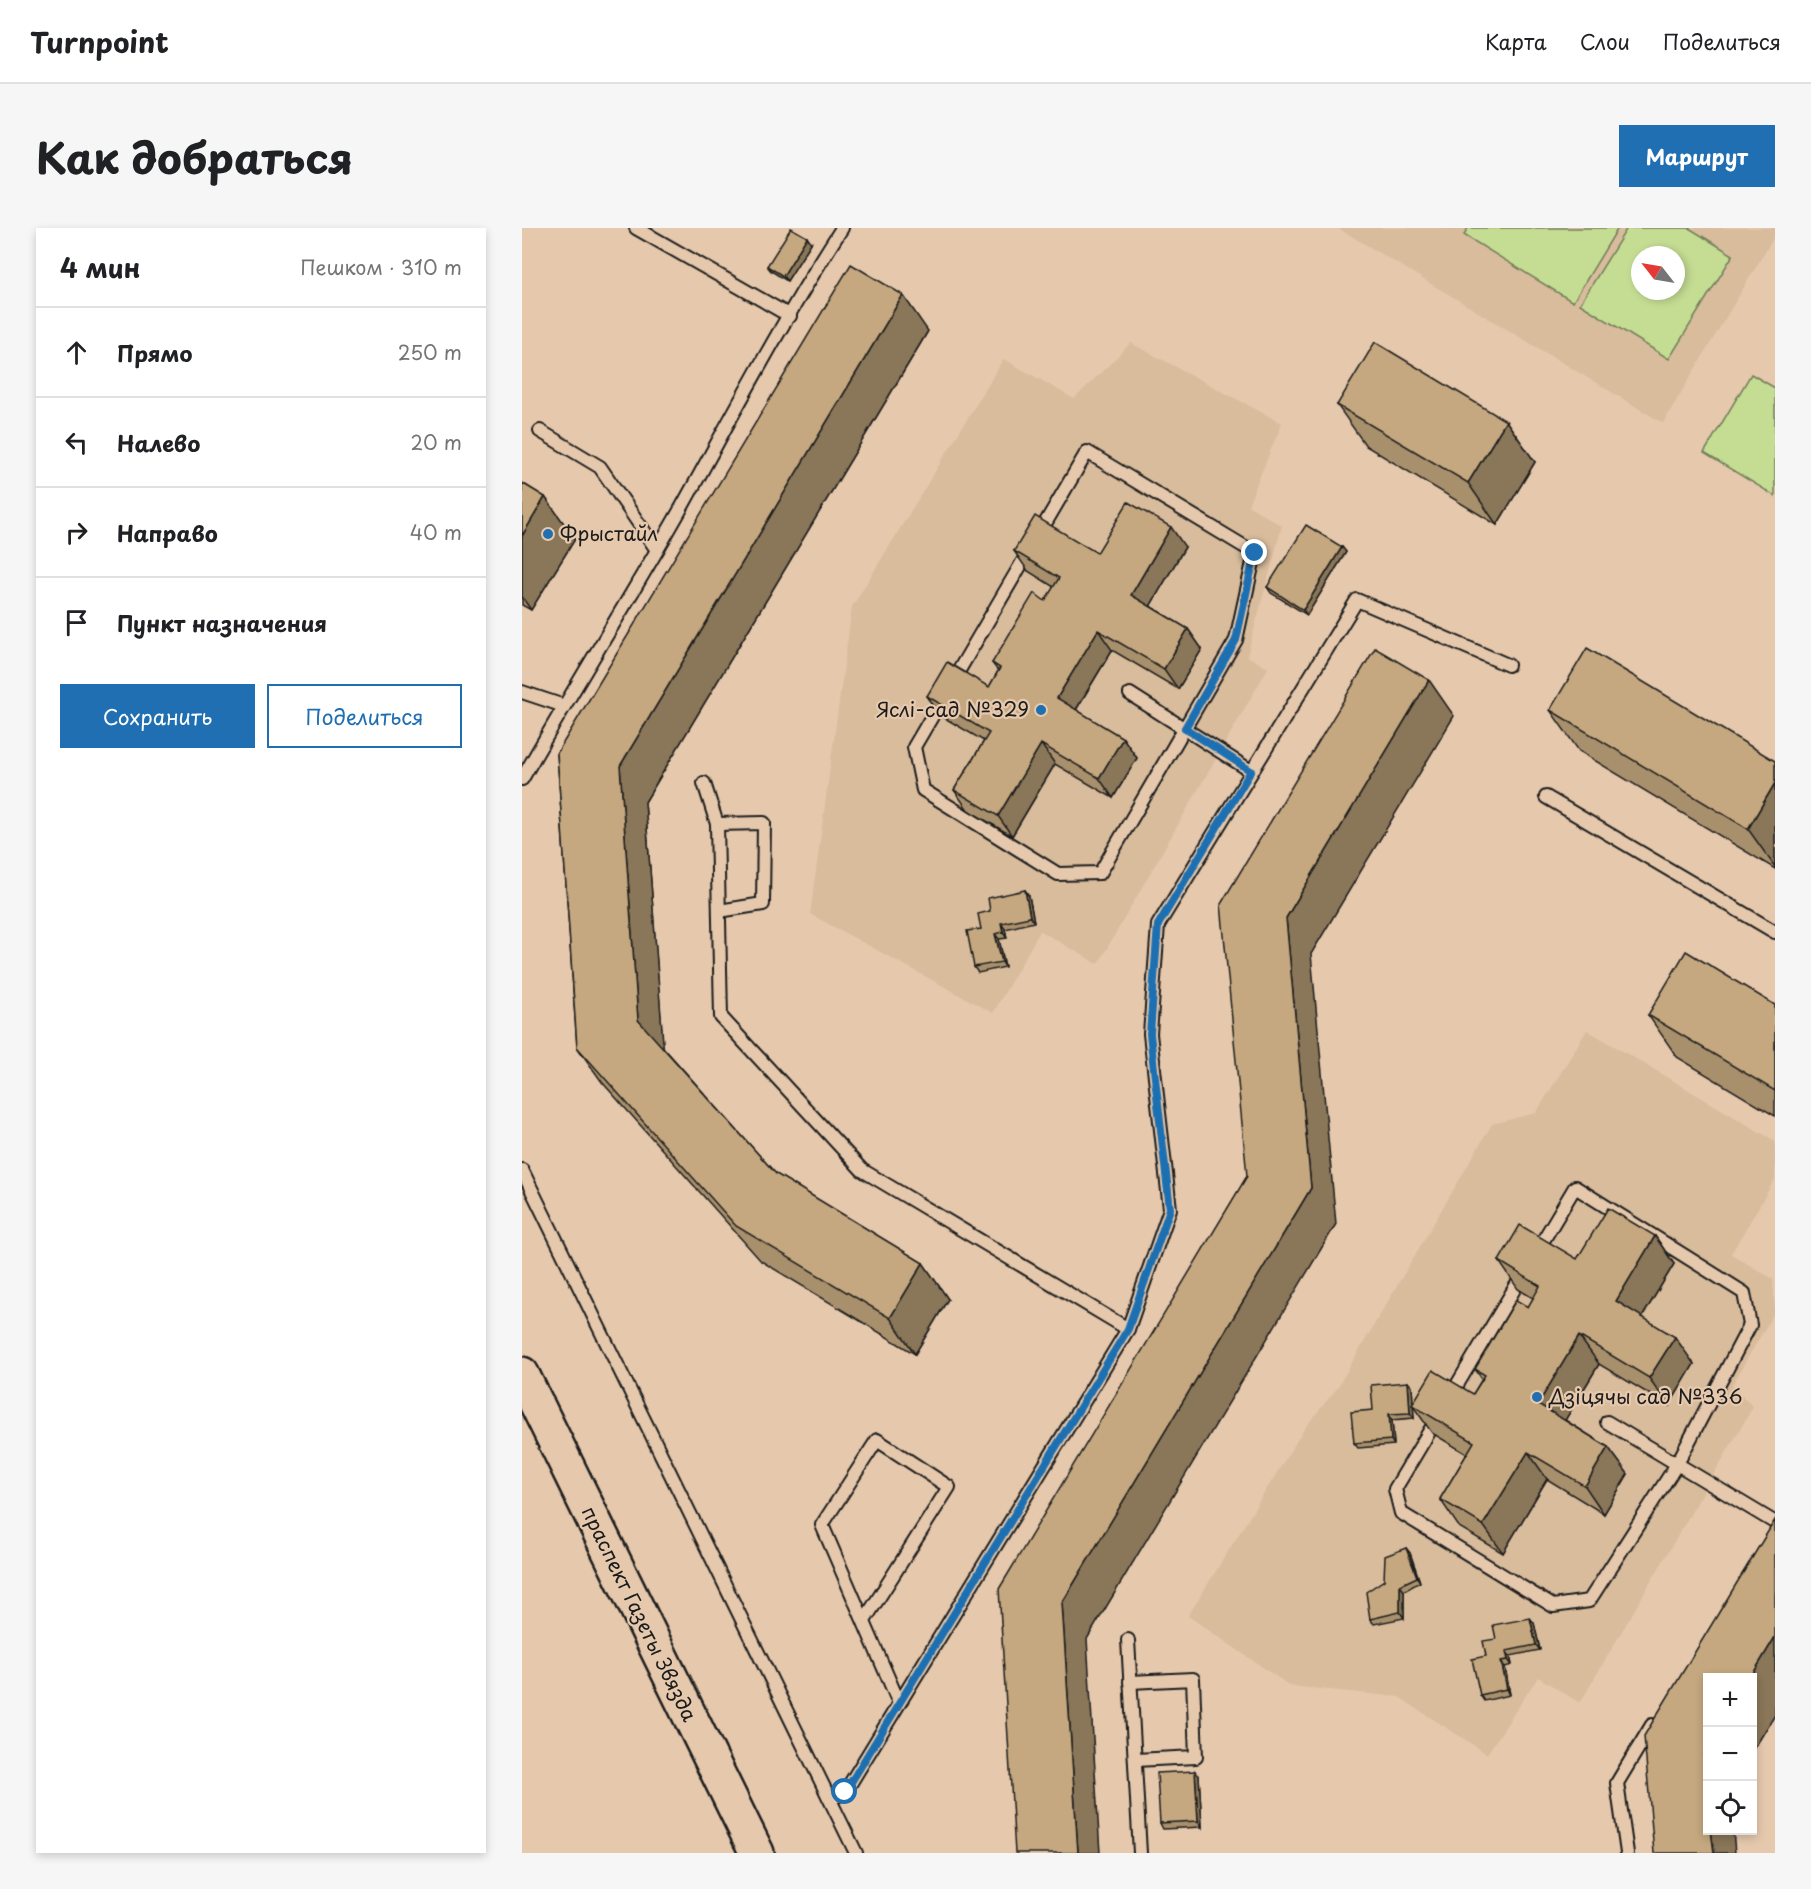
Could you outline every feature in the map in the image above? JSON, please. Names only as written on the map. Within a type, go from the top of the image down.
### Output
[{"type":"main road","name":"праспект Газеты Звязда","points":[[522,1374],[757,1853]]},
{"type":"lane","points":[[636,228],[790,316]]},
{"type":"lane","points":[[522,779],[657,550],[809,279],[842,228]]},
{"type":"lane","points":[[540,431],[600,467],[657,550]]},
{"type":"lane","points":[[1087,452],[1255,553],[1236,640],[1185,728],[1100,873],[1058,874],[923,790],[914,747],[1087,452]]},
{"type":"lane","points":[[830,1799],[845,1792],[1128,1329],[1170,1209],[1150,1034],[1158,925],[1357,600],[1508,665]]},
{"type":"lane","points":[[522,692],[564,706]]},
{"type":"lane","points":[[1131,694],[1251,771]]},
{"type":"lane","points":[[704,783],[717,824],[721,1017],[862,1170],[1128,1329]]},
{"type":"lane","points":[[1546,797],[1775,932]]},
{"type":"lane","points":[[717,824],[764,823],[763,904],[719,911]]},
{"type":"lane","points":[[522,1170],[856,1853]]},
{"type":"lane","points":[[1575,1187],[1744,1293],[1750,1325],[1677,1464],[1589,1601],[1553,1606],[1401,1513],[1395,1489],[1575,1187]]},
{"type":"lane","points":[[1607,1422],[1772,1525]]},
{"type":"lane","points":[[864,1621],[949,1486],[877,1440],[822,1525],[899,1703]]},
{"type":"lane","points":[[1128,1640],[1140,1853]]},
{"type":"lane","points":[[1130,1682],[1193,1679],[1196,1757],[1135,1760]]},
{"type":"lane","points":[[1627,1853],[1617,1783],[1657,1717]]},
{"type":"shaded area","points":[[1338,228],[1775,228],[1775,235],[1663,423]]},
{"type":"shaded area","name":"Яслі-сад №329","points":[[1131,343],[1282,423],[1248,505],[1282,526],[1247,656],[1268,668],[1098,964],[1040,931],[993,1013],[810,914],[852,607],[1004,359],[1074,399]]},
{"type":"shaded area","name":"Дзіцячы сад №336","points":[[1587,1030],[1775,1141],[1775,1179],[1731,1254],[1773,1279],[1775,1311],[1732,1385],[1753,1407],[1580,1703],[1538,1677],[1487,1754],[1399,1697],[1290,1686],[1188,1616],[1304,1429],[1337,1388],[1492,1124],[1536,1113]]},
{"type":"green space","points":[[1468,228],[1618,228],[1573,302],[1464,235]]},
{"type":"green space","points":[[1627,228],[1689,228],[1733,255],[1669,359],[1580,304]]},
{"type":"green space","points":[[1751,374],[1775,388],[1775,496],[1704,453]]},
{"type":"building","points":[[791,228],[807,237],[783,276],[767,266]]},
{"type":"building","points":[[851,264],[903,295],[620,766],[638,1020],[776,1174],[923,1263],[890,1318],[736,1226],[577,1047],[557,753]]},
{"type":"building","points":[[1375,342],[1506,421],[1468,483],[1337,405]]},
{"type":"building","points":[[522,483],[545,497],[522,536]]},
{"type":"building","points":[[1128,502],[1171,527],[1131,595],[1188,629],[1164,669],[1098,630],[1057,698],[1123,738],[1099,778],[1041,744],[998,816],[954,790],[989,733],[927,696],[947,662],[989,687],[1000,668],[992,663],[1034,593],[1045,601],[1059,578],[1014,551],[1035,516],[1097,553]]},
{"type":"building","points":[[1306,525],[1342,547],[1303,610],[1267,587]]},
{"type":"building","points":[[1375,648],[1429,680],[1286,918],[1311,1188],[1062,1603],[1078,1853],[1015,1853],[999,1589],[1247,1176],[1221,904]]},
{"type":"building","points":[[1587,648],[1775,761],[1775,783],[1748,829],[1550,710]]},
{"type":"building","points":[[1025,890],[1030,917],[1001,923],[1003,932],[995,934],[1002,962],[974,967],[967,931],[981,929],[978,914],[990,911],[988,898]]},
{"type":"building","points":[[1686,951],[1775,1005],[1775,1091],[1648,1015]]},
{"type":"building","points":[[1608,1208],[1655,1236],[1616,1301],[1675,1337],[1649,1378],[1579,1336],[1538,1404],[1608,1447],[1585,1486],[1528,1452],[1483,1525],[1440,1499],[1474,1442],[1412,1405],[1433,1370],[1473,1394],[1485,1375],[1475,1369],[1516,1300],[1528,1307],[1540,1286],[1499,1261],[1520,1225],[1577,1259]]},
{"type":"building","points":[[1408,1382],[1410,1413],[1389,1414],[1391,1440],[1354,1443],[1351,1412],[1373,1410],[1371,1385]]},
{"type":"building","points":[[1775,1520],[1775,1637],[1753,1673],[1703,1673],[1703,1835],[1712,1835],[1714,1853],[1654,1853],[1644,1736]]},
{"type":"building","points":[[1406,1548],[1417,1577],[1400,1585],[1400,1612],[1370,1619],[1366,1592],[1384,1580],[1385,1556]]},
{"type":"building","points":[[1530,1618],[1536,1645],[1506,1651],[1508,1660],[1501,1661],[1507,1689],[1480,1695],[1472,1659],[1486,1656],[1483,1641],[1496,1639],[1493,1625]]},
{"type":"building","points":[[1195,1771],[1198,1821],[1160,1823],[1157,1773]]},
{"type":"place","name":"Фрыстайл","points":[[548,534]]},
{"type":"place","name":"Яслі-сад №329","points":[[1041,710]]},
{"type":"place","name":"Дзіцячы сад №336","points":[[1537,1397]]},
{"type":"route","points":[[845,1792],[1128,1329],[1170,1209],[1150,1034],[1158,925],[1251,771],[1185,728],[1236,640],[1255,553]]}]
